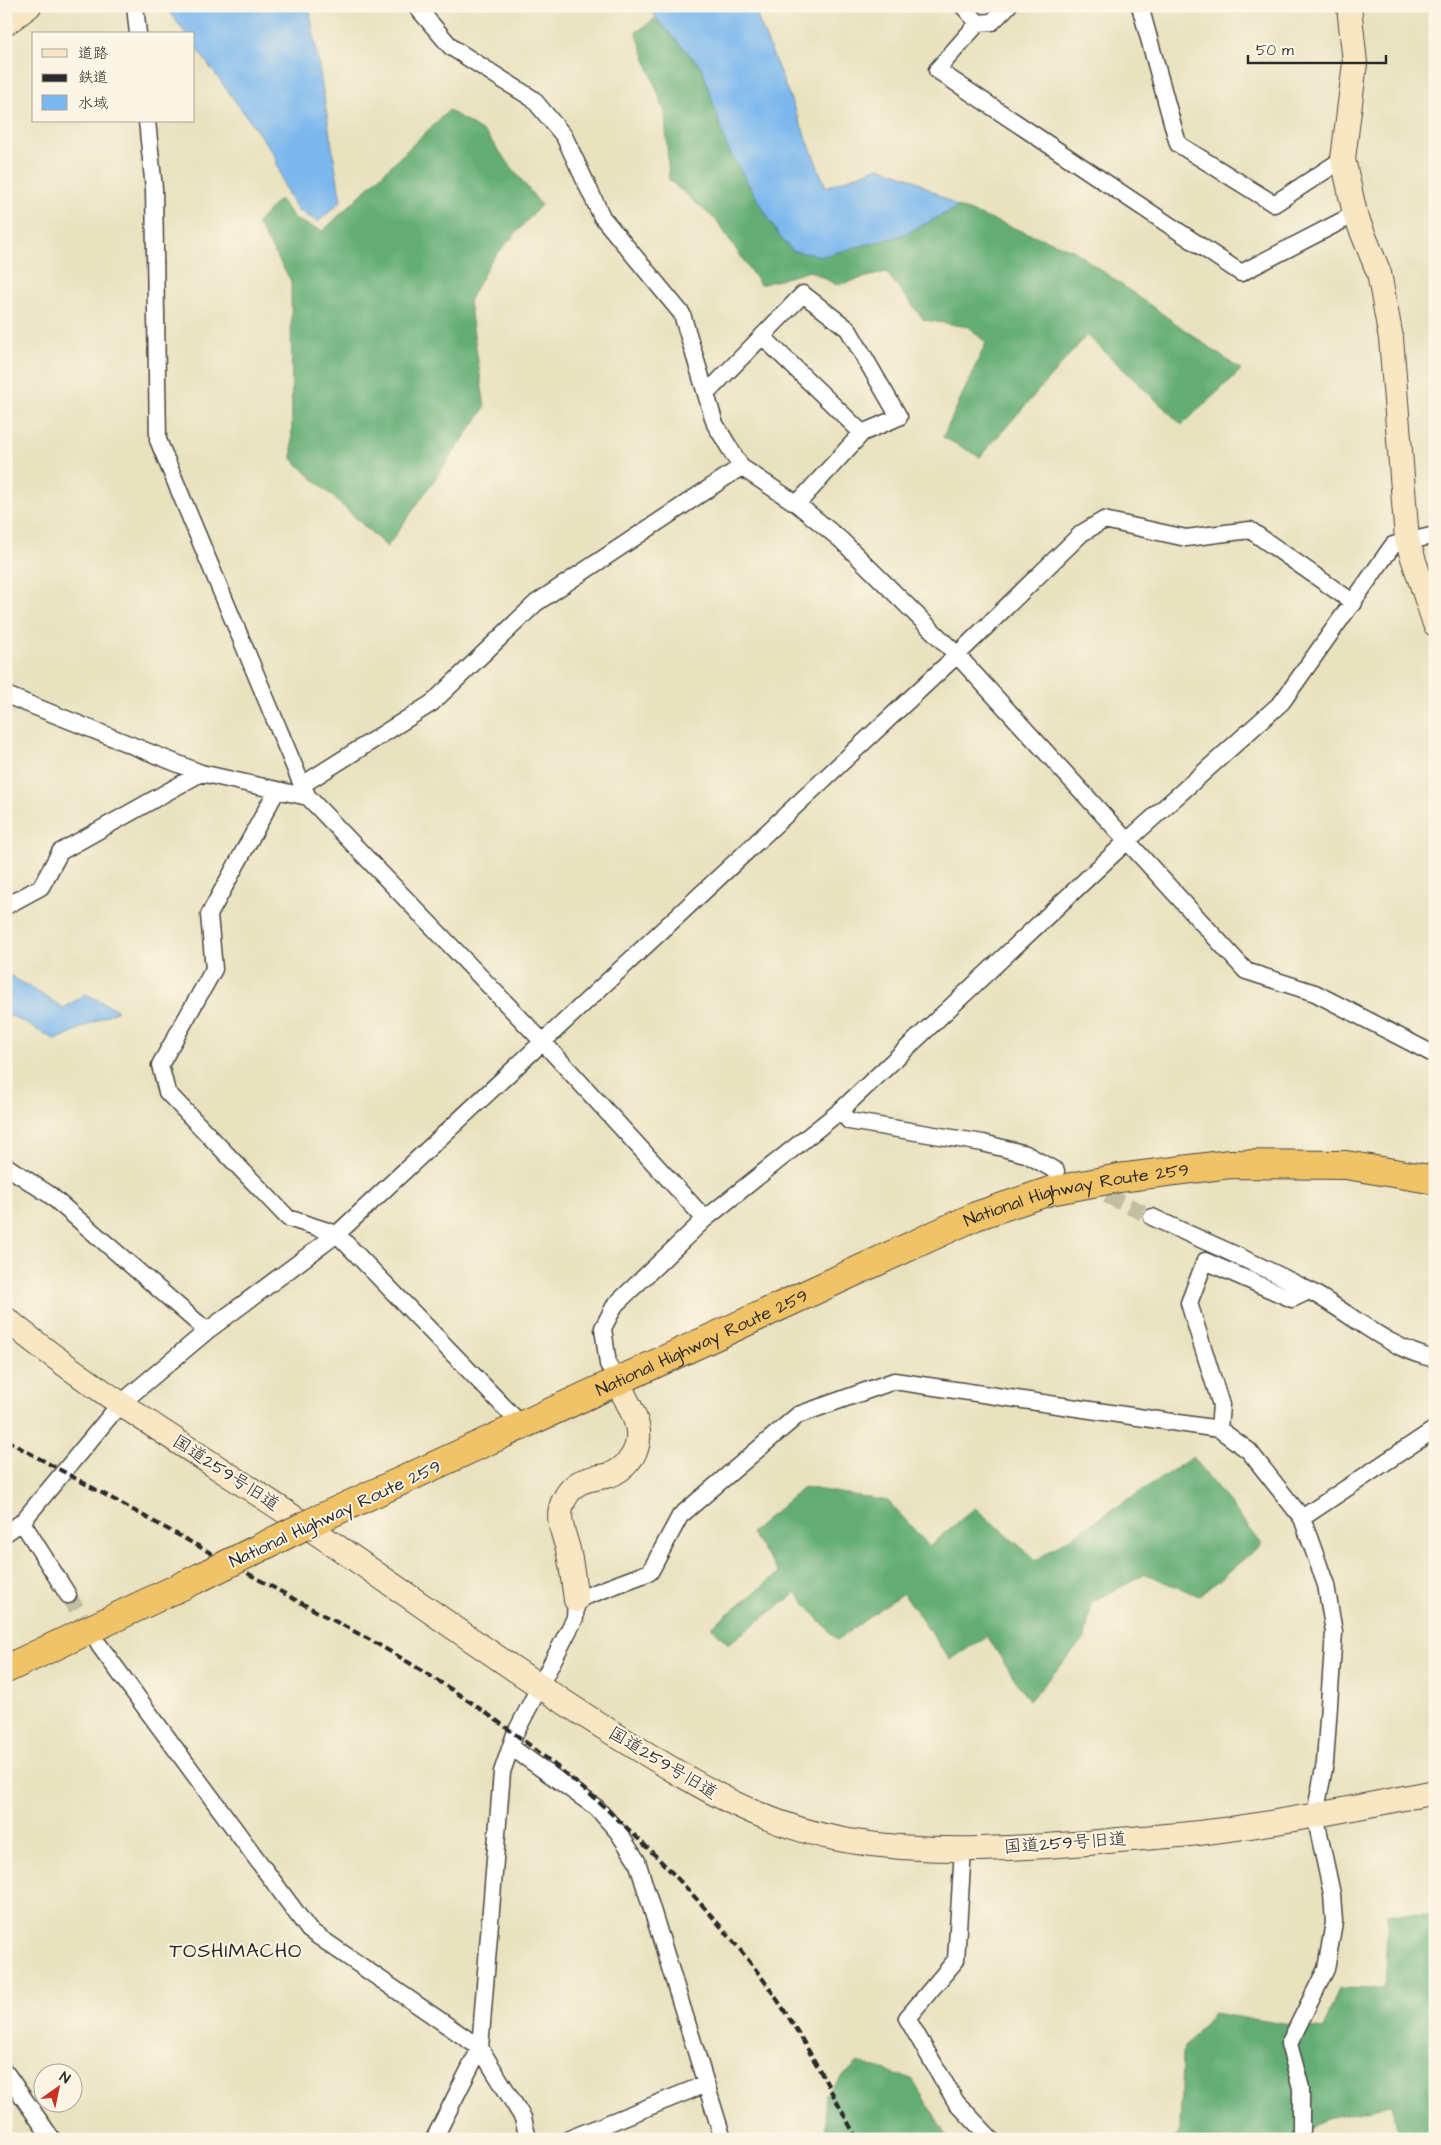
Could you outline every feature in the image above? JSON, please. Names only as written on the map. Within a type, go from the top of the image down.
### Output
[{"type":"highway","name":"National Highway Route 259","points":[[6,1669],[312,1522],[520,1428],[976,1216],[1050,1191],[1120,1178],[1230,1164],[1346,1165],[1435,1180]]},
{"type":"street","points":[[6,23],[29,6]]},
{"type":"street","points":[[135,6],[138,32]]},
{"type":"street","points":[[416,6],[451,47],[533,99],[564,136],[602,217],[682,314],[715,424],[741,467],[797,504],[841,540],[956,656],[1246,972],[1315,993],[1435,1055]]},
{"type":"street","points":[[963,6],[978,23]]},
{"type":"street","points":[[1008,6],[992,22],[978,23],[937,70],[1241,273],[1355,214]]},
{"type":"street","points":[[1140,6],[1178,144],[1274,204],[1343,159]]},
{"type":"street","points":[[1349,6],[1355,63],[1343,159],[1355,214],[1379,273],[1392,338],[1407,540],[1435,624]]},
{"type":"street","points":[[147,122],[154,189],[158,440],[305,791],[543,1042],[705,1219]]},
{"type":"street","points":[[706,394],[803,294],[848,329],[899,417],[862,433],[797,504]]},
{"type":"street","points":[[762,336],[862,433]]},
{"type":"street","points":[[6,695],[201,774],[277,790],[305,791],[432,703],[536,603],[741,467]]},
{"type":"street","points":[[6,1534],[22,1522],[120,1404],[207,1331],[337,1234],[956,656],[1082,533],[1104,520],[1186,538],[1250,530],[1354,603]]},
{"type":"street","points":[[434,2139],[480,2048],[502,1772],[511,1747],[575,1618],[576,1600],[569,1553],[561,1528],[560,1515],[563,1503],[571,1489],[580,1482],[596,1476],[611,1475],[625,1467],[634,1455],[639,1440],[638,1424],[608,1364],[603,1328],[615,1305],[705,1219],[840,1111],[1126,842],[1282,702],[1394,545],[1407,540],[1435,535]]},
{"type":"street","points":[[6,906],[41,887],[60,852],[201,774]]},
{"type":"street","points":[[277,790],[209,915],[214,969],[160,1066],[167,1092],[288,1218],[337,1234],[512,1415],[520,1428]]},
{"type":"street","points":[[840,1111],[849,1121],[983,1143],[1026,1154],[1056,1171]]},
{"type":"street","points":[[6,1166],[50,1195],[207,1331]]},
{"type":"street","points":[[1152,1217],[1309,1291],[1384,1340],[1421,1356],[1435,1359]]},
{"type":"street","points":[[1220,1430],[1221,1405],[1189,1303],[1205,1261],[1292,1299],[1309,1291]]},
{"type":"street","name":"国道259号旧道","points":[[6,1319],[51,1356],[120,1404],[308,1527],[540,1688],[708,1792],[787,1826],[847,1841],[903,1848],[963,1850],[1052,1846],[1201,1833],[1315,1815],[1435,1792]]},
{"type":"street","points":[[576,1600],[650,1572],[680,1516],[798,1415],[894,1381],[1220,1430],[1249,1451],[1302,1518],[1326,1585],[1334,1632],[1325,1764],[1315,1815],[1332,1894],[1334,1922],[1326,1969],[1289,2044],[1301,2088],[1301,2139]]},
{"type":"street","points":[[1302,1518],[1435,1429]]},
{"type":"street","points":[[22,1522],[68,1595]]},
{"type":"street","points":[[100,1646],[309,1930],[480,2048],[523,2118],[528,2139]]},
{"type":"street","points":[[511,1747],[597,1808],[618,1832],[637,1861],[723,2139]]},
{"type":"street","points":[[963,1850],[956,1960],[907,2018],[956,2102],[992,2139]]},
{"type":"street","points":[[6,2073],[52,2139]]},
{"type":"street","points":[[569,2139],[706,2084]]},
{"type":"green space","points":[[656,18],[702,68],[728,149],[779,236],[793,251],[903,235],[958,207],[1073,250],[1241,370],[1182,425],[1087,335],[980,457],[943,437],[986,343],[969,327],[924,320],[886,272],[837,285],[810,271],[760,285],[717,221],[669,180],[665,113],[636,32]]},
{"type":"green space","points":[[449,110],[486,134],[541,205],[490,262],[469,301],[485,408],[387,547],[292,459],[291,281],[257,223],[279,199],[296,220],[323,231]]},
{"type":"green space","points":[[1193,1457],[1262,1544],[1199,1596],[1146,1574],[1092,1602],[1085,1638],[1029,1701],[987,1636],[950,1660],[903,1593],[837,1640],[796,1593],[728,1644],[711,1627],[779,1573],[751,1533],[804,1487],[888,1501],[929,1546],[975,1508],[1036,1560]]},
{"type":"green space","points":[[1388,1913],[1435,1915],[1435,2139],[1400,2139],[1391,2105],[1326,2118],[1297,2139],[1175,2139],[1180,2130],[1182,2051],[1213,2013],[1323,2030],[1339,1988],[1384,1989]]},
{"type":"green space","points":[[858,2062],[912,2079],[948,2139],[826,2139],[825,2094]]},
{"type":"water","points":[[165,6],[309,6],[341,201],[318,222],[298,210],[285,188],[274,154],[195,46],[195,32],[184,32]]},
{"type":"water","points":[[650,6],[753,6],[826,187],[879,167],[913,179],[958,207],[903,235],[822,256],[793,251],[779,236],[728,149],[702,68],[656,18]]},
{"type":"water","points":[[6,973],[64,1008],[86,994],[118,1010],[56,1040],[6,1013]]},
{"type":"tunnel","points":[[1085,1185],[1152,1217]]},
{"type":"tunnel","points":[[68,1595],[93,1636]]},
{"type":"railway","points":[[6,1440],[386,1649],[445,1685],[503,1725],[558,1767],[611,1813],[661,1861],[708,1912],[753,1966],[795,2028],[857,2139]]},
{"type":"district","name":"TOSHIMACHO","points":[[236,1951]]}]
